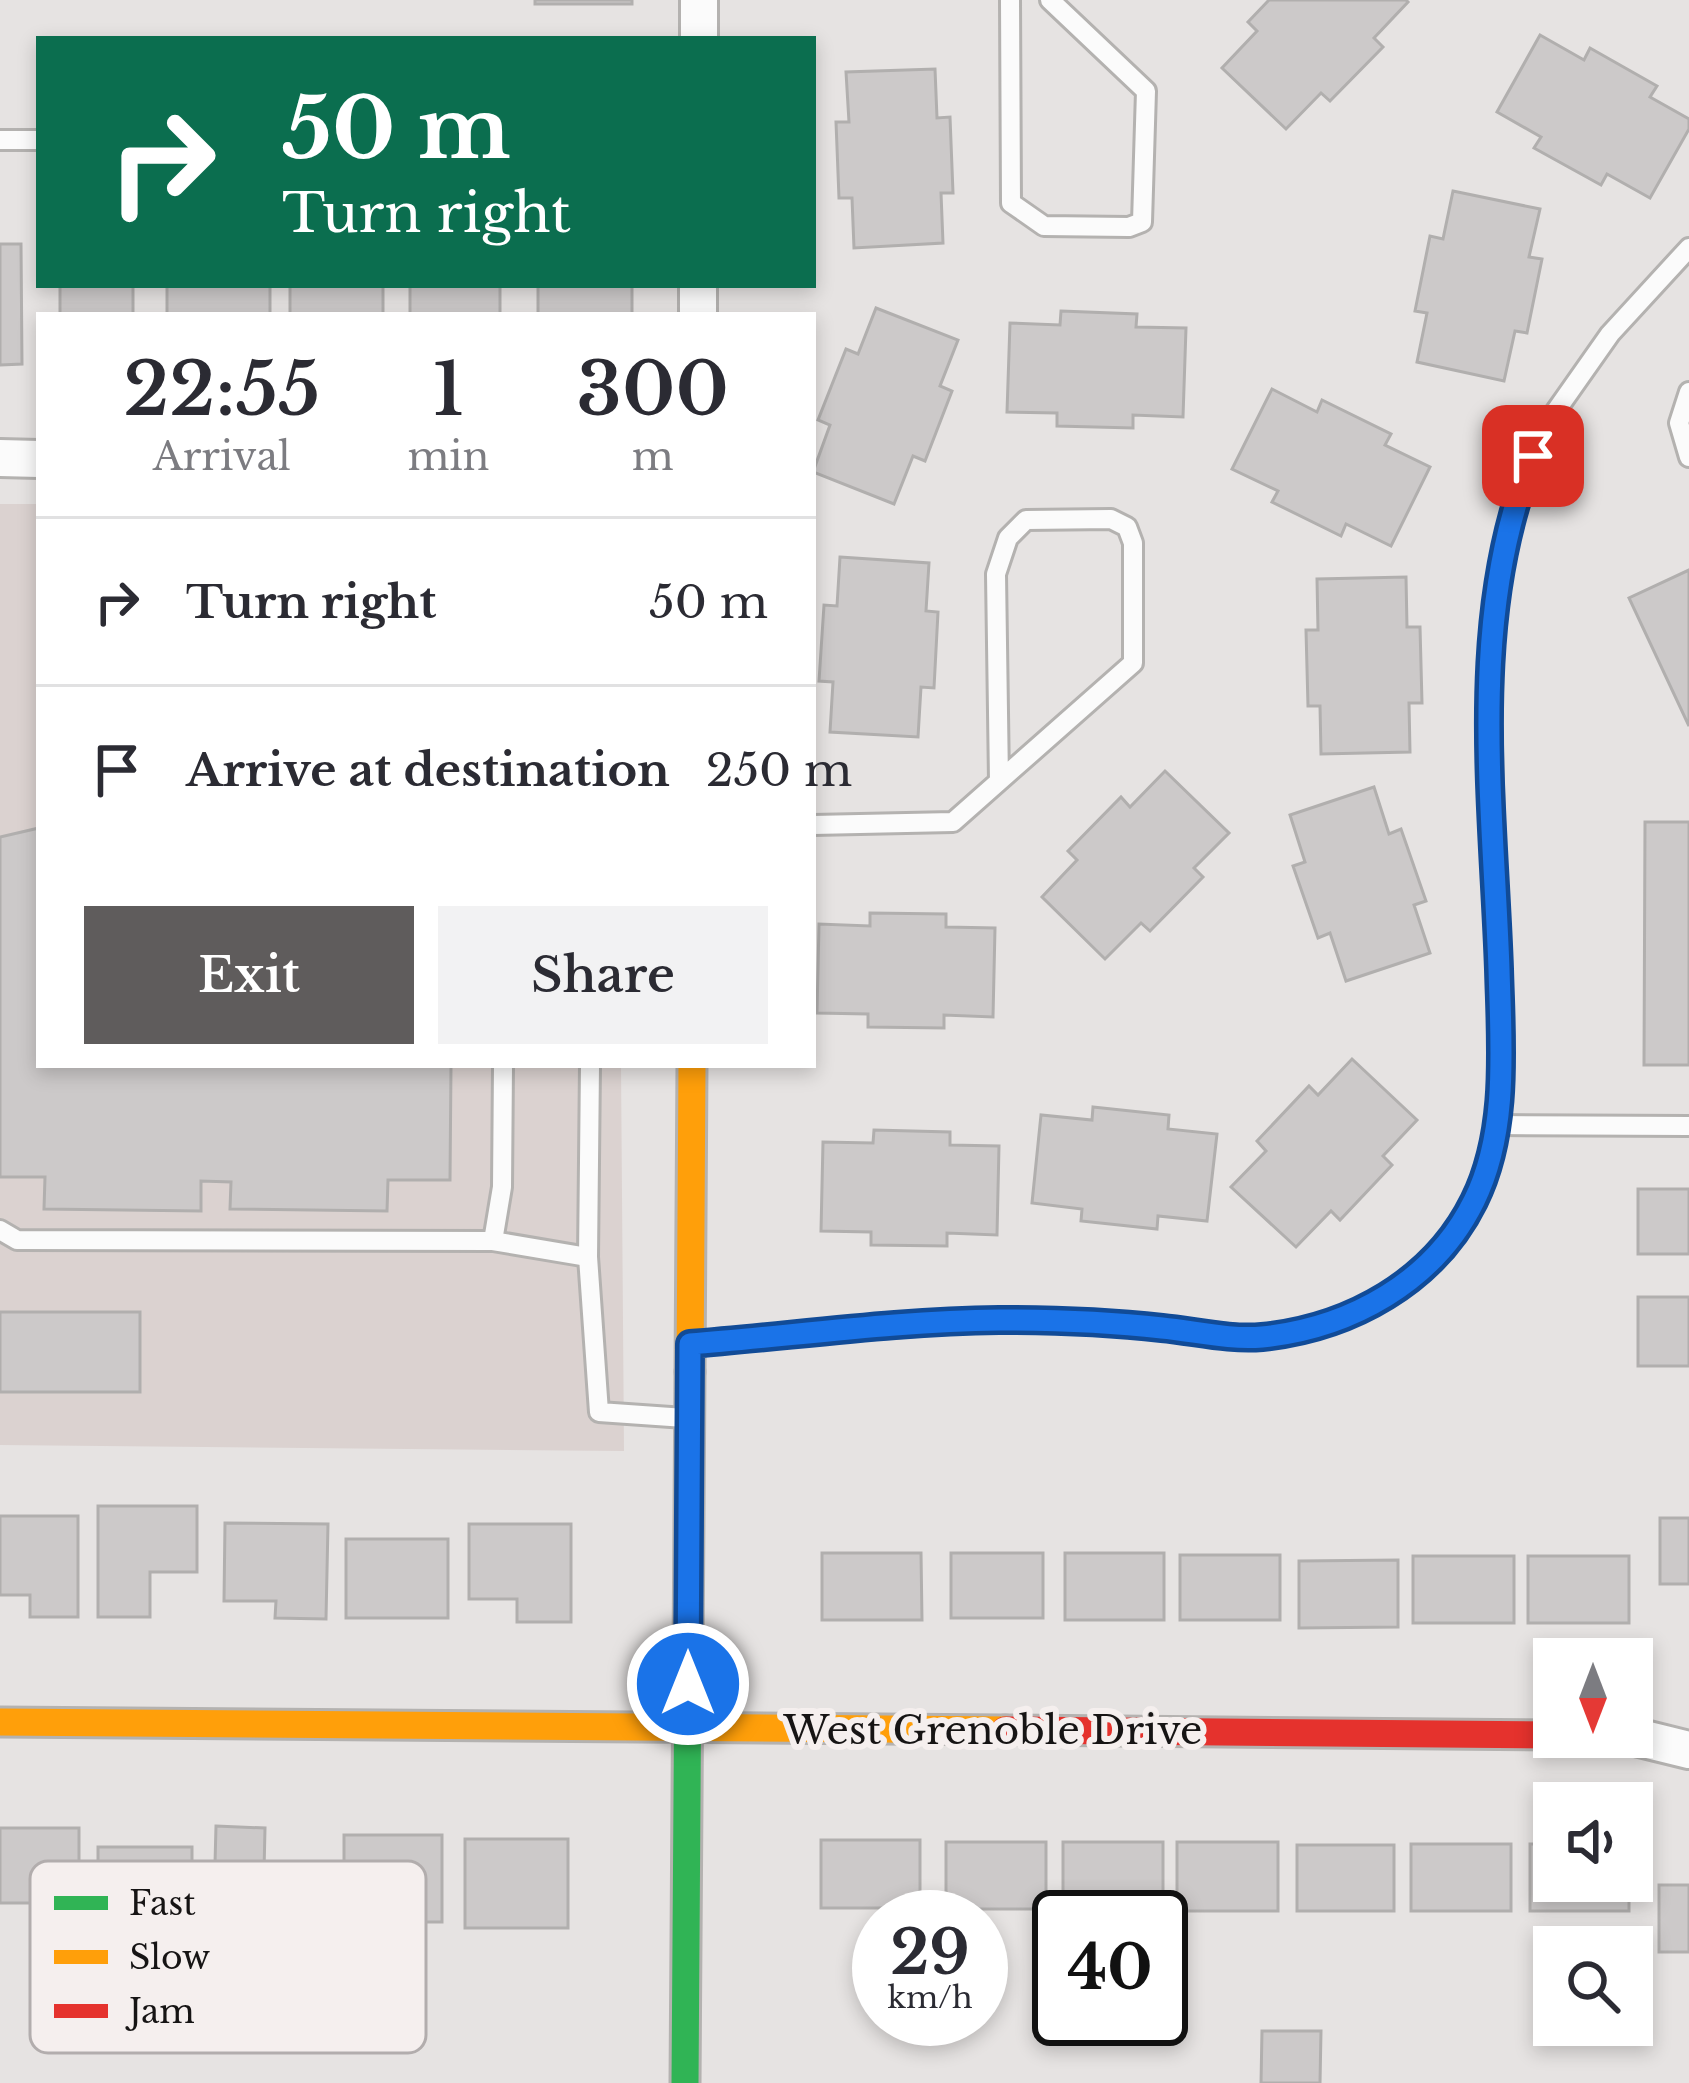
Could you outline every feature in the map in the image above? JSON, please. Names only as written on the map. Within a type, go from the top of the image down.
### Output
[{"type":"street","points":[[699,0],[699,36]]},
{"type":"street","points":[[0,458],[36,459]]},
{"type":"street","points":[[685,2083],[692,1068]]},
{"type":"street","points":[[1653,1731],[1689,1720]]},
{"type":"street","name":"West Grenoble Drive","points":[[0,1722],[1533,1735]]},
{"type":"street","points":[[1653,1740],[1689,1750]]},
{"type":"lane","points":[[1010,0],[1011,203],[1044,226],[1129,227],[1142,222],[1146,91],[1050,0]]},
{"type":"lane","points":[[0,140],[36,140]]},
{"type":"lane","points":[[690,1344],[995,1320],[1111,1322],[1258,1337],[1319,1326],[1379,1302],[1436,1260],[1475,1200],[1497,1125],[1502,1061],[1491,717],[1502,557],[1520,486],[1546,425],[1610,334],[1689,248]]},
{"type":"lane","points":[[1689,392],[1679,422],[1689,457]]},
{"type":"lane","points":[[816,825],[953,822],[1133,663],[1133,543],[1127,526],[1111,519],[1026,520],[1008,538],[996,574],[999,781]]},
{"type":"lane","points":[[493,1241],[502,1187],[503,1068]]},
{"type":"lane","points":[[590,1068],[589,1257],[599,1412],[690,1419]]},
{"type":"lane","points":[[1497,1125],[1689,1126]]},
{"type":"lane","points":[[0,1230],[17,1240],[493,1241],[589,1257]]},
{"type":"shaded area","points":[[0,504],[36,504],[36,1068],[621,1068],[624,1451],[0,1445]]},
{"type":"building","points":[[535,0],[632,0],[632,4],[535,4]]},
{"type":"building","points":[[1269,0],[1408,2],[1374,38],[1383,47],[1330,101],[1321,93],[1286,129],[1222,68],[1257,31],[1248,22]]},
{"type":"building","points":[[1540,35],[1584,60],[1590,48],[1657,86],[1650,97],[1689,119],[1689,129],[1650,198],[1607,174],[1601,185],[1534,148],[1541,137],[1497,112]]},
{"type":"building","points":[[935,69],[937,118],[950,117],[953,193],[941,193],[943,243],[854,248],[852,198],[839,198],[836,122],[849,122],[846,72]]},
{"type":"building","points":[[1453,191],[1540,209],[1529,257],[1542,259],[1527,333],[1515,331],[1504,381],[1417,362],[1427,313],[1415,311],[1430,236],[1443,239]]},
{"type":"building","points":[[0,244],[21,244],[22,364],[0,365]]},
{"type":"building","points":[[60,288],[133,288],[133,312],[60,312]]},
{"type":"building","points":[[167,288],[270,288],[270,312],[167,312]]},
{"type":"building","points":[[290,288],[383,288],[383,312],[290,312]]},
{"type":"building","points":[[410,288],[500,288],[500,312],[410,312]]},
{"type":"building","points":[[538,288],[632,288],[632,312],[538,312]]},
{"type":"building","points":[[876,308],[958,340],[940,386],[952,391],[925,461],[913,456],[894,504],[816,473],[830,425],[818,420],[846,349],[858,354]]},
{"type":"building","points":[[1061,311],[1137,314],[1136,327],[1186,328],[1183,417],[1133,415],[1133,428],[1057,426],[1057,413],[1007,412],[1010,323],[1060,325]]},
{"type":"building","points":[[1272,389],[1317,412],[1322,400],[1391,434],[1385,445],[1430,467],[1391,546],[1346,524],[1341,536],[1272,502],[1278,491],[1232,469]]},
{"type":"building","points":[[840,557],[929,563],[926,611],[938,612],[934,688],[921,687],[918,737],[830,732],[833,682],[819,681],[824,605],[837,606]]},
{"type":"building","points":[[1689,570],[1689,726],[1629,598]]},
{"type":"building","points":[[1406,577],[1407,627],[1420,627],[1422,703],[1409,703],[1410,752],[1321,754],[1320,706],[1308,706],[1306,630],[1318,630],[1317,579]]},
{"type":"building","points":[[1165,771],[1229,833],[1194,868],[1203,877],[1150,931],[1141,923],[1105,959],[1042,897],[1077,860],[1068,851],[1121,797],[1130,807]]},
{"type":"building","points":[[1374,787],[1389,834],[1401,829],[1426,901],[1414,905],[1430,953],[1346,981],[1330,933],[1318,938],[1293,866],[1305,862],[1290,815]]},
{"type":"building","points":[[1645,822],[1689,822],[1689,1065],[1644,1065]]},
{"type":"building","points":[[36,829],[36,1068],[451,1068],[450,1180],[388,1180],[387,1211],[230,1209],[231,1182],[201,1181],[201,1211],[44,1209],[45,1177],[0,1177],[0,837]]},
{"type":"building","points":[[870,913],[946,914],[946,927],[995,928],[993,1017],[944,1015],[944,1028],[868,1027],[868,1014],[817,1013],[819,924],[870,926]]},
{"type":"building","points":[[1352,1059],[1417,1120],[1383,1156],[1392,1165],[1340,1220],[1331,1211],[1296,1247],[1231,1187],[1266,1151],[1257,1141],[1309,1086],[1318,1095]]},
{"type":"building","points":[[1093,1107],[1169,1115],[1168,1129],[1217,1134],[1207,1221],[1158,1216],[1157,1229],[1081,1221],[1082,1209],[1032,1203],[1041,1115],[1092,1120]]},
{"type":"building","points":[[874,1130],[950,1132],[950,1145],[999,1146],[997,1235],[947,1233],[947,1246],[871,1245],[871,1232],[821,1231],[823,1142],[873,1143]]},
{"type":"building","points":[[1638,1189],[1689,1189],[1689,1254],[1638,1254]]},
{"type":"building","points":[[1638,1297],[1689,1297],[1689,1366],[1638,1366]]},
{"type":"building","points":[[0,1312],[140,1312],[140,1392],[0,1392]]},
{"type":"building","points":[[98,1506],[197,1506],[197,1572],[150,1572],[150,1617],[98,1617]]},
{"type":"building","points":[[0,1516],[78,1516],[78,1617],[30,1617],[30,1595],[0,1595]]},
{"type":"building","points":[[1660,1518],[1689,1518],[1689,1584],[1660,1584]]},
{"type":"building","points":[[225,1523],[328,1524],[326,1619],[275,1618],[276,1601],[224,1601]]},
{"type":"building","points":[[469,1524],[571,1524],[571,1622],[517,1622],[517,1599],[469,1599]]},
{"type":"building","points":[[346,1539],[448,1539],[448,1618],[346,1618]]},
{"type":"building","points":[[822,1553],[921,1553],[922,1620],[822,1620]]},
{"type":"building","points":[[951,1553],[1043,1553],[1043,1618],[951,1618]]},
{"type":"building","points":[[1065,1553],[1164,1553],[1164,1620],[1065,1620]]},
{"type":"building","points":[[1180,1555],[1280,1555],[1280,1620],[1180,1620]]},
{"type":"building","points":[[1413,1556],[1514,1556],[1514,1623],[1413,1623]]},
{"type":"building","points":[[1528,1556],[1629,1556],[1629,1623],[1528,1623]]},
{"type":"building","points":[[1398,1560],[1398,1627],[1299,1628],[1299,1561]]},
{"type":"building","points":[[216,1826],[265,1828],[264,1861],[215,1861]]},
{"type":"building","points":[[0,1828],[79,1828],[79,1861],[30,1861],[30,1903],[0,1903]]},
{"type":"building","points":[[344,1835],[442,1835],[442,1922],[426,1922],[426,1861],[344,1861]]},
{"type":"building","points":[[465,1839],[568,1839],[568,1928],[465,1928]]},
{"type":"building","points":[[821,1840],[920,1840],[920,1890],[852,1890],[852,1908],[821,1908]]},
{"type":"building","points":[[946,1842],[1046,1842],[1046,1890],[1032,1890],[1032,1909],[1008,1909],[1008,1890],[946,1890]]},
{"type":"building","points":[[1063,1842],[1163,1842],[1163,1890],[1063,1890]]},
{"type":"building","points":[[1177,1842],[1278,1842],[1278,1911],[1188,1911],[1188,1890],[1177,1890]]},
{"type":"building","points":[[1411,1844],[1511,1844],[1511,1911],[1411,1911]]},
{"type":"building","points":[[1530,1844],[1533,1902],[1629,1902],[1629,1911],[1530,1911]]},
{"type":"building","points":[[1297,1845],[1394,1845],[1394,1911],[1297,1911]]},
{"type":"building","points":[[98,1847],[192,1847],[192,1861],[98,1861]]},
{"type":"building","points":[[1659,1885],[1689,1885],[1689,1952],[1659,1952]]},
{"type":"building","points":[[1262,2031],[1321,2031],[1320,2083],[1261,2083]]},
{"type":"traffic: fast","points":[[685,2083],[690,1372]]},
{"type":"traffic: slow","points":[[690,1372],[692,1068]]},
{"type":"traffic: slow","points":[[0,1722],[1005,1730]]},
{"type":"traffic: jam","points":[[1005,1730],[1533,1735]]},
{"type":"route","points":[[688,1684],[690,1344],[995,1320],[1111,1322],[1258,1337],[1319,1326],[1379,1302],[1436,1260],[1475,1200],[1496,1131],[1502,1061],[1491,717],[1494,626],[1502,557],[1520,486],[1533,456]]}]
